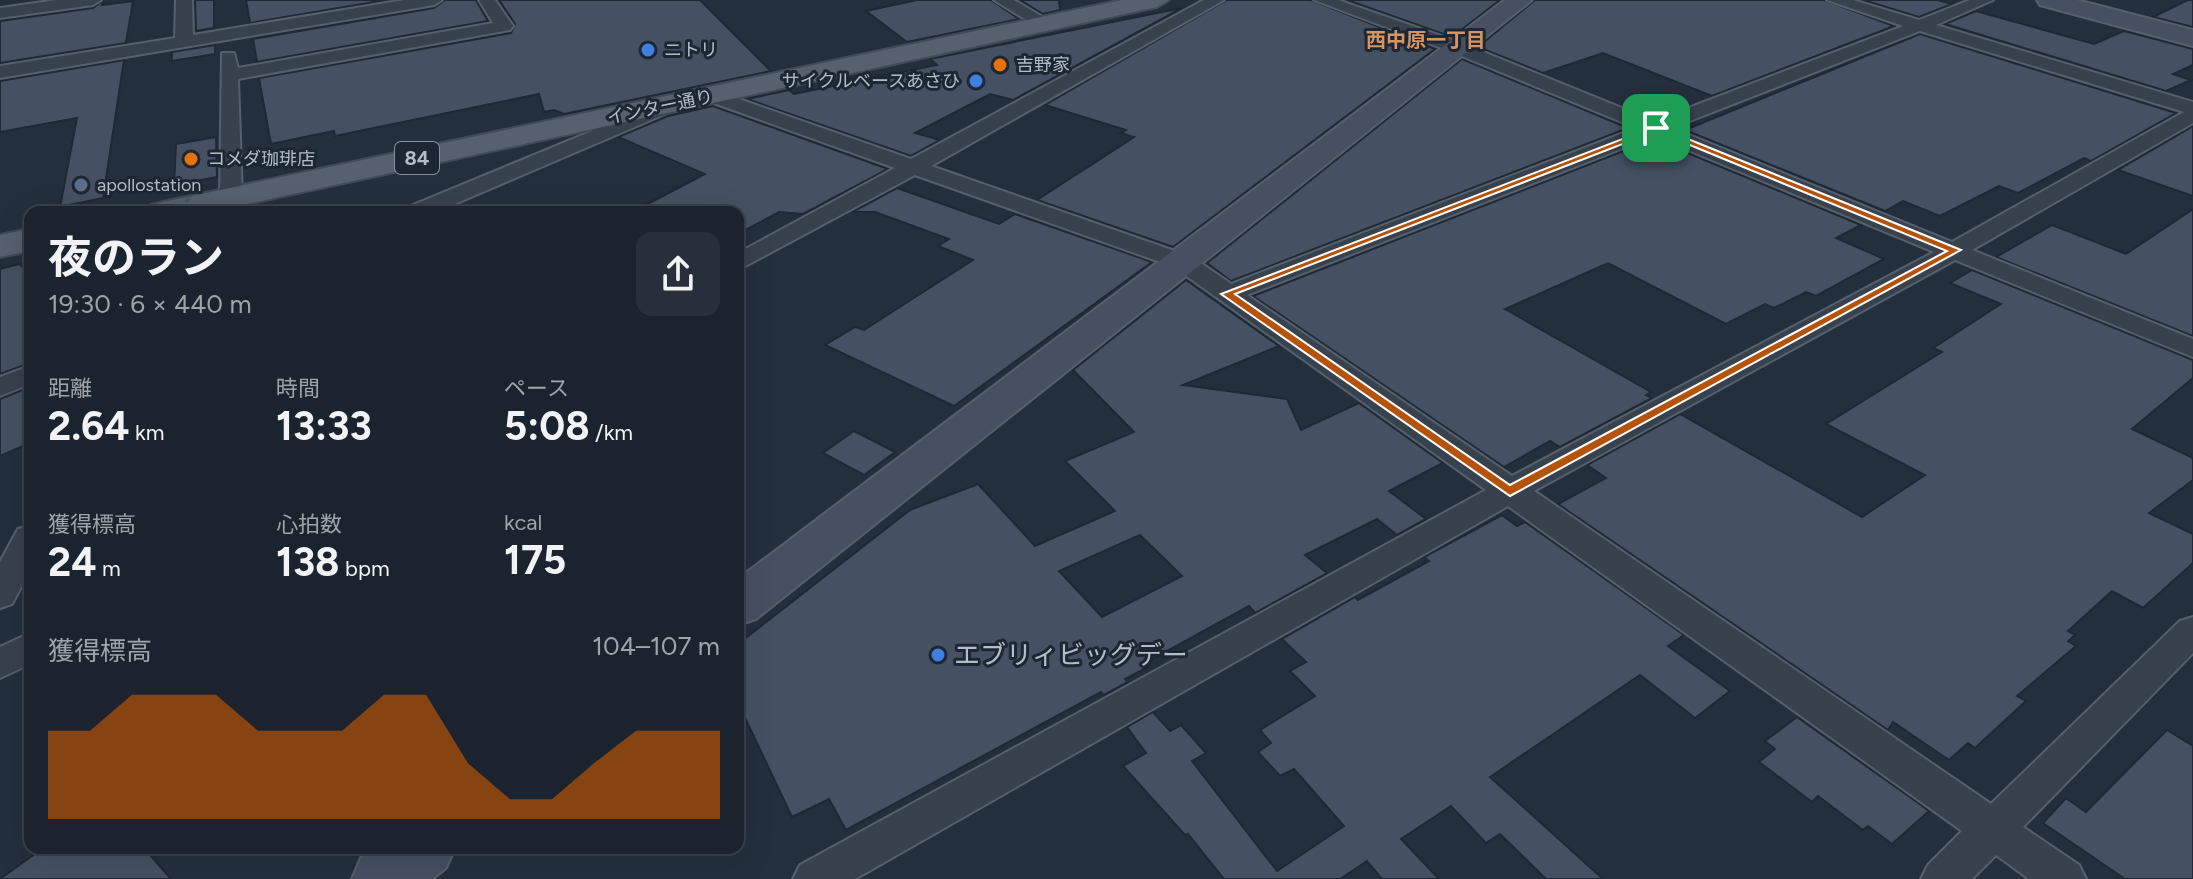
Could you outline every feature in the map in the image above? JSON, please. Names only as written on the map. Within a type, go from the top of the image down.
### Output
[{"type":"main road","name":"インター通り","points":[[202,203],[1157,0]]},
{"type":"main road","points":[[0,246],[24,241]]},
{"type":"street","points":[[0,13],[93,0]]},
{"type":"street","points":[[184,0],[184,42]]},
{"type":"street","points":[[314,0],[320,19]]},
{"type":"street","points":[[0,72],[434,0]]},
{"type":"street","points":[[228,75],[504,26],[487,0]]},
{"type":"street","points":[[1002,0],[1047,25]]},
{"type":"street","points":[[744,260],[1216,0]]},
{"type":"street","points":[[1322,0],[1458,48],[2193,349]]},
{"type":"street","points":[[744,601],[1520,0]]},
{"type":"street","points":[[1835,0],[2193,108]]},
{"type":"street","points":[[1227,294],[1985,0]]},
{"type":"street","points":[[2049,0],[2193,38]]},
{"type":"street","points":[[202,203],[228,75],[228,35]]},
{"type":"street","points":[[712,96],[1183,262],[2064,879]]},
{"type":"street","points":[[430,206],[672,104]]},
{"type":"street","points":[[815,879],[1510,491],[1955,250],[2193,115]]},
{"type":"street","points":[[0,387],[24,377]]},
{"type":"street","points":[[0,595],[24,549]]},
{"type":"street","points":[[1943,879],[2193,631]]},
{"type":"street","points":[[0,664],[24,650]]},
{"type":"street","points":[[384,879],[416,854]]},
{"type":"building","points":[[104,0],[102,5],[133,1],[126,43],[0,63],[0,21],[93,8]]},
{"type":"building","points":[[195,0],[214,0],[214,28],[196,31]]},
{"type":"building","points":[[246,0],[386,0],[250,23]]},
{"type":"building","points":[[445,0],[476,0],[488,21],[257,62],[253,39],[434,8]]},
{"type":"building","points":[[499,0],[700,0],[771,71],[564,114],[554,110],[544,112],[539,94],[335,136],[334,131],[271,144],[259,78],[511,33],[515,24]]},
{"type":"building","points":[[917,0],[991,0],[1019,19],[907,42],[866,11]]},
{"type":"building","points":[[1020,0],[1059,0],[1060,10],[1043,14]]},
{"type":"building","points":[[1227,0],[1311,0],[1435,49],[1173,247],[1037,200],[1134,137],[1121,133],[1126,130],[1045,105]]},
{"type":"building","points":[[1347,0],[1500,0],[1452,37]]},
{"type":"building","points":[[1535,0],[1824,0],[1894,26],[1712,96],[1603,53],[1543,73],[1478,47]]},
{"type":"building","points":[[1863,0],[1938,0],[1952,4],[1919,17]]},
{"type":"building","points":[[2193,0],[2193,27],[2153,17]]},
{"type":"building","points":[[1182,8],[1013,100],[990,94],[915,133],[940,140],[911,156],[747,99],[789,90],[794,94],[937,65],[930,59]]},
{"type":"building","points":[[1976,11],[2094,44],[2124,31],[2193,49],[2193,65],[2173,74],[2191,80],[2166,91],[1945,24]]},
{"type":"building","points":[[1920,34],[2176,113],[2091,161],[2084,158],[2018,193],[1999,186],[1940,216],[1903,201],[1885,211],[1685,130]]},
{"type":"building","points":[[215,45],[215,54],[172,61],[172,52]]},
{"type":"building","points":[[1462,59],[1628,128],[1231,281],[1207,263]]},
{"type":"building","points":[[124,60],[103,198],[60,206],[77,118],[0,132],[0,81]]},
{"type":"building","points":[[713,106],[888,169],[803,214],[779,212],[744,231],[744,206],[644,206],[705,174],[618,137],[668,116]]},
{"type":"building","points":[[2193,126],[2193,196],[2118,170]]},
{"type":"building","points":[[216,137],[217,177],[174,185],[176,144]]},
{"type":"building","points":[[1654,139],[1861,225],[1836,238],[1884,259],[1816,296],[1806,292],[1774,308],[1765,304],[1726,324],[1608,263],[1505,309],[1651,392],[1646,395],[1652,398],[1560,447],[1550,441],[1504,467],[1253,296]]},
{"type":"building","points":[[897,188],[999,224],[1015,214],[1152,262],[954,406],[825,345],[855,327],[864,330],[973,260],[938,246],[949,239],[875,212],[852,212]]},
{"type":"building","points":[[2193,209],[2193,336],[1996,257],[2052,225],[2126,254]]},
{"type":"building","points":[[19,264],[24,268],[24,365],[0,374],[0,269]]},
{"type":"building","points":[[1972,270],[2193,360],[2193,378],[2132,429],[2193,458],[2193,480],[2149,513],[2193,534],[2193,563],[2143,608],[2112,591],[2068,631],[2075,635],[2068,641],[2076,646],[2017,696],[2026,701],[1975,748],[1968,743],[1949,760],[1893,722],[1888,730],[1558,504],[1606,478],[1587,465],[1680,414],[1862,517],[1925,475],[1826,424],[1942,352],[1933,348],[2001,304],[1950,283]]},
{"type":"building","points":[[1186,280],[1279,346],[1183,385],[1287,399],[1301,430],[1359,403],[1443,463],[1389,491],[1426,519],[1397,535],[1377,519],[1305,555],[1327,573],[1255,613],[1249,606],[1145,663],[1148,667],[1125,679],[1128,682],[1104,695],[1101,692],[846,830],[829,799],[792,817],[744,716],[744,639],[910,510],[978,484],[1035,546],[1115,511],[1065,461],[1134,432],[1073,370]],"holes":[[[1140,535],[1182,576],[1102,617],[1059,571]]]},
{"type":"building","points":[[24,389],[24,446],[0,456],[0,399]]},
{"type":"building","points":[[854,431],[895,452],[864,475],[823,453]]},
{"type":"building","points":[[1502,515],[1517,526],[1525,522],[1684,635],[1668,646],[1730,691],[1695,718],[1640,675],[1490,777],[1603,879],[1546,879],[1500,834],[1486,843],[1451,806],[1401,839],[1439,879],[1382,879],[1367,861],[1340,879],[1224,879],[1188,834],[1185,835],[1123,766],[1146,753],[1127,727],[1153,712],[1170,731],[1181,725],[1206,753],[1192,761],[1277,871],[1344,826],[1294,769],[1280,776],[1258,752],[1271,743],[1260,730],[1315,696],[1290,671],[1306,662],[1282,639],[1355,597],[1358,600],[1429,561],[1424,557]]},
{"type":"building","points":[[1797,717],[1929,811],[1892,844],[1868,826],[1863,830],[1818,796],[1812,802],[1759,762],[1775,749],[1765,741]]},
{"type":"building","points":[[2167,730],[2193,746],[2193,879],[2125,879],[2043,823],[2066,798],[2086,812]]},
{"type":"building","points":[[35,854],[149,854],[171,879],[0,879]]},
{"type":"place","name":"ニトリ","points":[[648,50]]},
{"type":"place","name":"吉野家","points":[[1000,65]]},
{"type":"place","name":"サイクルベースあさひ","points":[[976,81]]},
{"type":"place","name":"コメダ珈琲店","points":[[191,159]]},
{"type":"place","name":"apollostation","points":[[81,185]]},
{"type":"place","name":"エブリィビッグデー","points":[[938,655]]},
{"type":"district","name":"西中原一丁目","points":[[1426,40]]},
{"type":"route","points":[[1656,128],[1955,250],[1510,491],[1227,294],[1442,211],[1656,128]]}]
